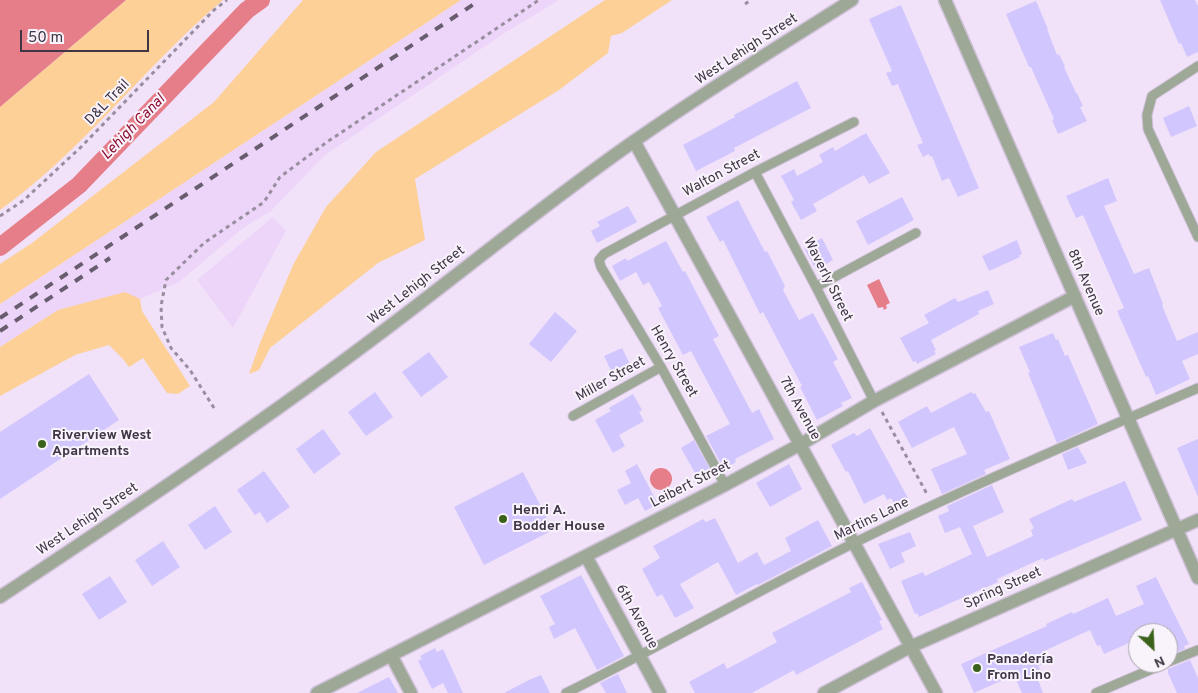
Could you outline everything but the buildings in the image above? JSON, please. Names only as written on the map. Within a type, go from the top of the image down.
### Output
[{"type":"street","name":"West Lehigh Street","points":[[1,595],[193,468],[374,338],[555,198],[634,141],[852,0]]},
{"type":"street","name":"8th Avenue","points":[[945,0],[1198,578]]},
{"type":"street","name":"7th Avenue","points":[[634,141],[676,214],[936,693]]},
{"type":"street","name":"Leibert Street","points":[[317,693],[725,485],[801,444],[874,401],[1075,296]]},
{"type":"street","name":"Spring Street","points":[[824,693],[910,647],[1198,520]]},
{"type":"street","name":"6th Avenue","points":[[586,556],[660,693]]},
{"type":"street","points":[[391,655],[410,693]]},
{"type":"lane","points":[[1198,66],[1152,96],[1147,115],[1148,129],[1198,238]]},
{"type":"lane","name":"Walton Street","points":[[604,254],[755,172],[854,122]]},
{"type":"lane","name":"Waverly Street","points":[[755,172],[874,401]]},
{"type":"lane","points":[[816,287],[916,232]]},
{"type":"lane","name":"Henry Street","points":[[604,254],[598,260],[601,267],[661,368],[725,485]]},
{"type":"lane","name":"Miller Street","points":[[573,416],[661,368]]},
{"type":"lane","name":"Martins Lane","points":[[566,693],[641,656],[854,543],[934,505],[1198,388]]},
{"type":"lane","points":[[1178,658],[1198,650]]},
{"type":"lane","points":[[1096,693],[1143,673]]},
{"type":"path","name":"D&L Trail","points":[[0,216],[24,200],[81,147],[214,10],[227,0]]},
{"type":"path","points":[[214,408],[190,370],[171,348],[162,327],[161,306],[166,280],[204,243],[264,202],[280,177],[327,142],[539,0]]},
{"type":"path","points":[[745,4],[750,0]]},
{"type":"path","points":[[874,401],[886,416],[934,505]]},
{"type":"shaded area","points":[[0,0],[126,0],[0,107]]},
{"type":"shaded area","points":[[126,0],[223,0],[167,52],[87,135],[0,210],[0,107]]},
{"type":"shaded area","points":[[303,0],[461,0],[0,304],[0,264],[32,243],[214,102]]},
{"type":"shaded area","points":[[461,0],[559,0],[503,34],[325,155],[271,211],[243,228],[179,282],[140,299],[125,293],[58,310],[0,347],[0,304]]},
{"type":"shaded area","points":[[605,0],[672,0],[622,33],[611,36],[608,53],[559,90],[415,179],[425,240],[378,263],[270,348],[259,370],[249,374],[293,265],[326,207],[376,152]]},
{"type":"shaded area","points":[[273,217],[286,231],[233,328],[197,280]]},
{"type":"shaded area","points":[[879,279],[890,303],[886,305],[887,308],[884,310],[883,307],[878,308],[867,285]]},
{"type":"shaded area","points":[[125,292],[140,299],[142,311],[190,386],[178,394],[167,393],[143,358],[129,367],[109,345],[75,355],[0,396],[0,347],[58,310]]},
{"type":"shaded area","points":[[657,468],[665,468],[672,475],[672,483],[665,490],[657,490],[650,483],[650,475]]},
{"type":"waterway","name":"Lehigh Canal","points":[[0,247],[79,185],[247,10],[261,0]]},
{"type":"railway","points":[[0,318],[480,0]]},
{"type":"railway","points":[[0,331],[110,258]]},
{"type":"place","name":"Riverview West Apartments","points":[[42,444]]},
{"type":"place","name":"Henri A. Bodder House","points":[[503,519]]},
{"type":"place","name":"Panadería From Lino","points":[[977,668]]}]
